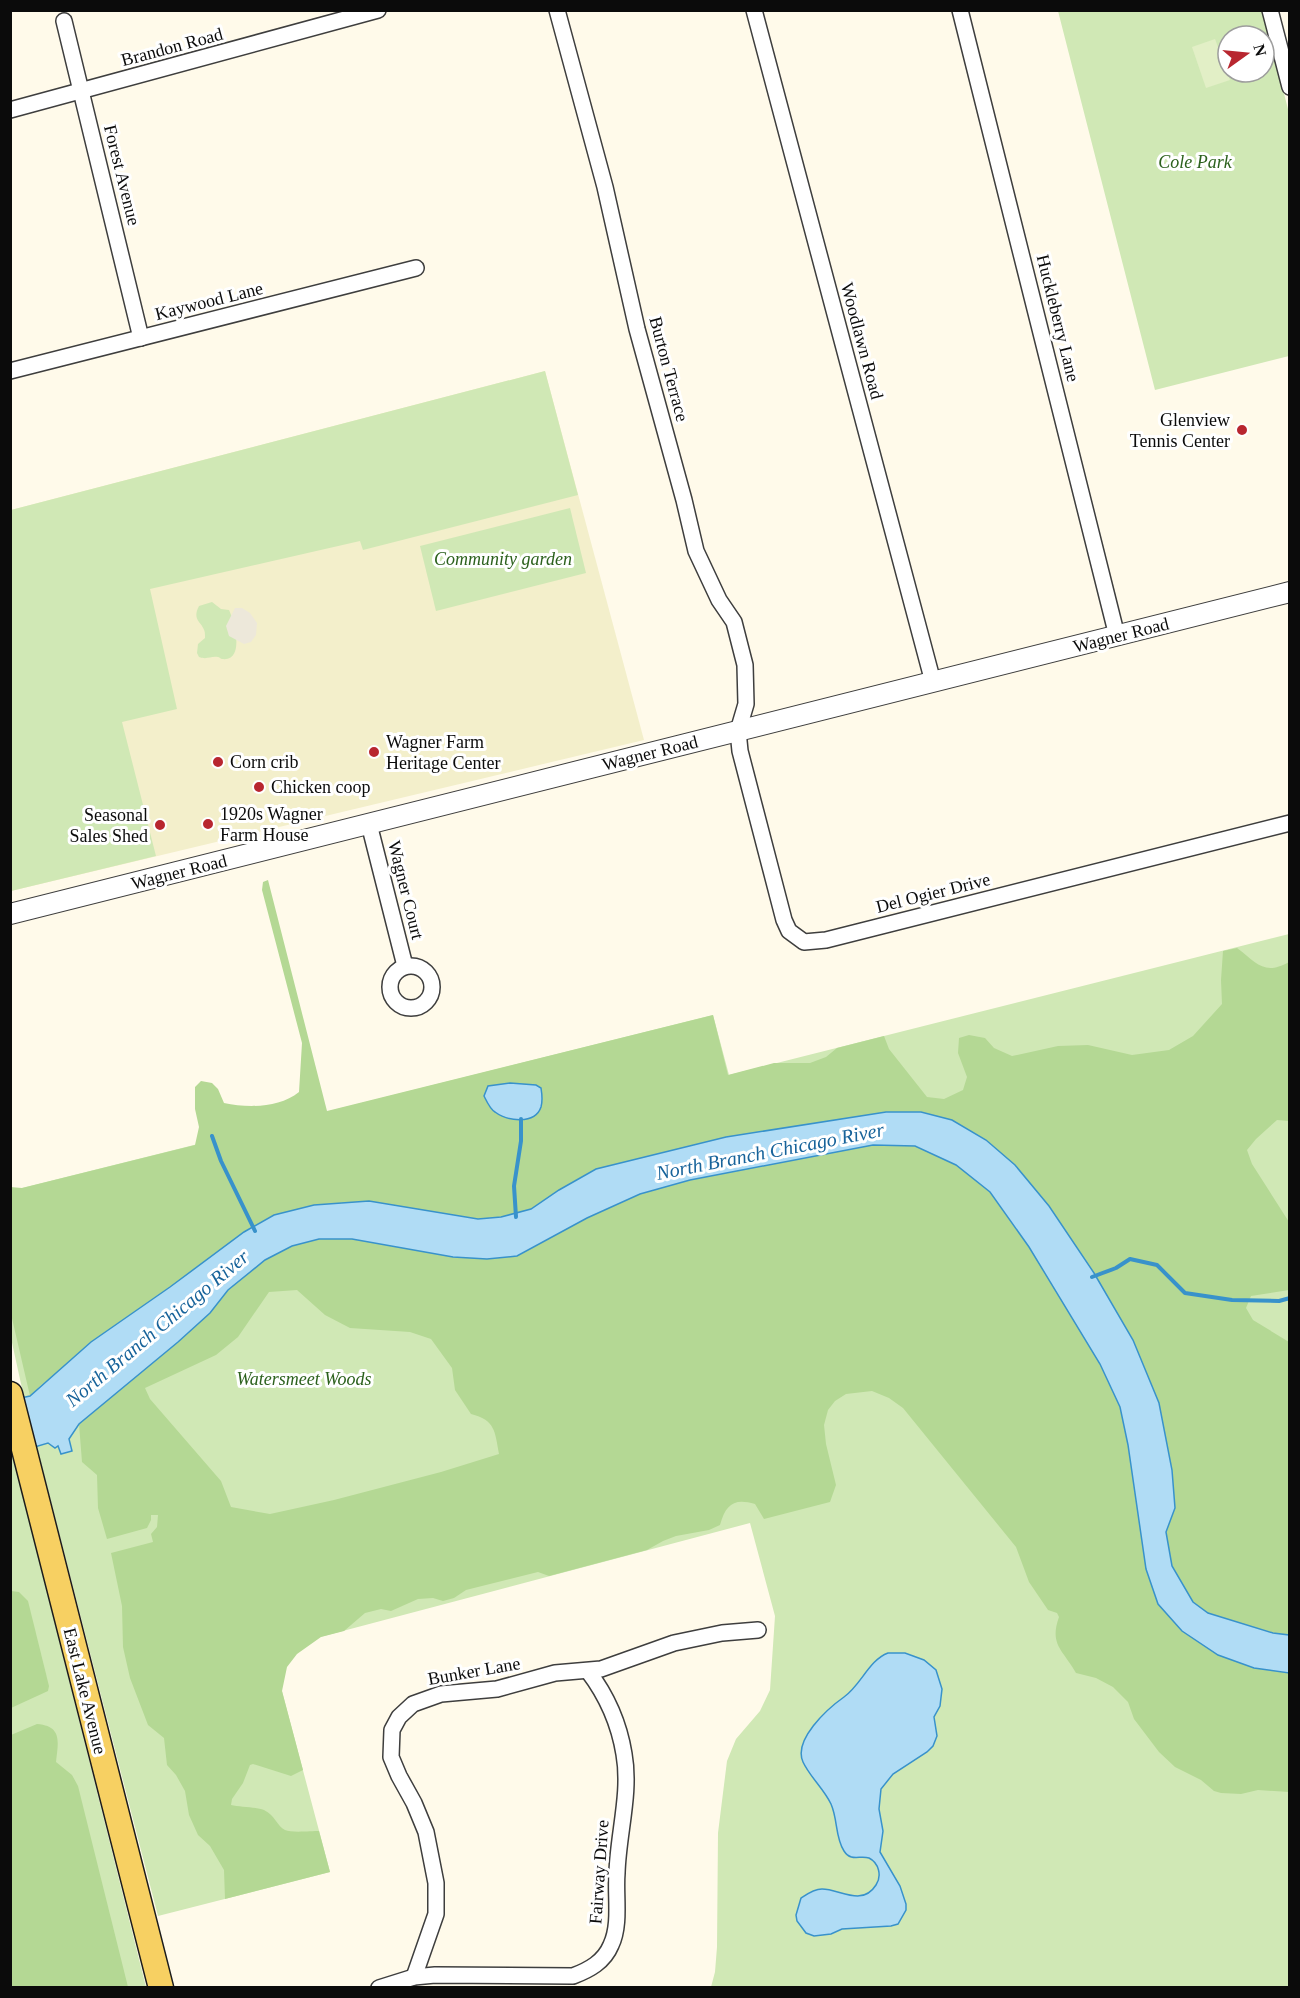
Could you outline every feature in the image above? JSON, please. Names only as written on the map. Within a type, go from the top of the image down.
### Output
[{"type":"main road","name":"East Lake Avenue","points":[[11,1396],[160,1988]]},
{"type":"street","name":"Brandon Road","points":[[10,110],[378,10]]},
{"type":"street","name":"Burton Terrace","points":[[557,10],[605,187],[637,329],[696,551],[719,600],[734,622],[745,665],[746,704],[738,731]]},
{"type":"street","name":"Woodlawn Road","points":[[754,10],[933,682]]},
{"type":"street","name":"Huckleberry Lane","points":[[960,10],[1117,636]]},
{"type":"street","points":[[1269,10],[1290,87]]},
{"type":"street","name":"Forest Avenue","points":[[64,21],[141,338]]},
{"type":"street","name":"Kaywood Lane","points":[[10,371],[416,268]]},
{"type":"street","name":"Wagner Road","points":[[10,914],[1290,592]]},
{"type":"street","name":"Del Ogier Drive","points":[[738,731],[740,751],[784,920],[789,931],[804,942],[826,940],[1290,823]]},
{"type":"street","name":"Wagner Court","points":[[369,824],[405,966]]},
{"type":"street","name":"Bunker Lane","points":[[414,1977],[436,1914],[436,1883],[426,1832],[391,1757],[392,1730],[399,1717],[413,1704],[441,1694],[497,1689],[555,1673],[588,1671],[615,1666],[674,1643],[722,1633],[758,1630]]},
{"type":"street","name":"Fairway Drive","points":[[379,1988],[414,1977],[435,1975],[573,1976],[597,1964],[611,1945],[615,1930],[619,1842],[626,1779],[625,1756],[620,1732],[612,1711],[602,1690],[588,1671]]},
{"type":"green space","name":"Cole Park","points":[[1058,11],[1263,11],[1266,24],[1216,24],[1216,84],[1276,84],[1276,62],[1289,113],[1289,356],[1155,390]]},
{"type":"green space","points":[[1215,39],[1216,84],[1218,84],[1206,88],[1192,47]]},
{"type":"green space","points":[[545,371],[644,740],[11,891],[11,510]]},
{"type":"green space","points":[[545,371],[578,495],[363,550],[360,541],[150,589],[177,709],[122,722],[156,856],[11,891],[11,510]]},
{"type":"green space","name":"Community garden","points":[[570,508],[586,573],[436,611],[420,546]]},
{"type":"green space","points":[[212,602],[221,609],[229,610],[233,622],[236,647],[234,654],[229,658],[202,658],[197,653],[198,644],[205,638],[205,633],[197,619],[197,612],[199,606]]},
{"type":"green space","points":[[268,880],[327,1111],[713,1015],[728,1075],[774,1063],[810,1063],[826,1057],[837,1048],[884,1036],[889,1049],[927,1097],[944,1099],[963,1090],[967,1077],[958,1053],[959,1038],[969,1035],[985,1038],[994,1048],[1012,1056],[1058,1046],[1088,1045],[1132,1055],[1169,1050],[1193,1036],[1222,1004],[1223,951],[1237,948],[1256,963],[1267,968],[1289,962],[1289,1121],[1277,1120],[1247,1150],[1252,1164],[1289,1222],[1289,1290],[1251,1296],[1246,1308],[1253,1320],[1289,1342],[1289,1635],[1274,1633],[1208,1614],[1193,1602],[1171,1566],[1166,1531],[1175,1508],[1172,1470],[1159,1403],[986,1140],[726,1137],[596,1169],[531,1209],[501,1217],[478,1219],[438,1213],[314,1205],[274,1215],[244,1232],[41,1385],[30,1396],[11,1314],[10,1187],[22,1188],[195,1145],[199,1127],[195,1109],[195,1087],[201,1081],[212,1083],[218,1089],[224,1103],[233,1105],[273,1104],[299,1092],[302,1043],[262,890],[263,882]]},
{"type":"green space","name":"Watersmeet Woods","points":[[1289,934],[1289,1987],[711,1987],[717,1947],[718,1833],[727,1761],[736,1739],[760,1711],[770,1690],[775,1616],[750,1523],[271,1650],[330,1872],[158,1916],[23,1393],[11,1338],[10,1191],[713,1015],[729,1075]]},
{"type":"green space","name":"Watersmeet Woods","points":[[873,1145],[915,1146],[956,1165],[990,1192],[1029,1247],[1100,1364],[1120,1407],[1128,1445],[1146,1569],[1254,1668],[1289,1673],[1289,1792],[1258,1790],[1241,1794],[1214,1791],[1201,1780],[1175,1767],[1159,1752],[1134,1719],[1128,1702],[1113,1687],[1096,1678],[1076,1673],[1062,1653],[1057,1641],[1056,1627],[1059,1617],[1057,1613],[1048,1610],[1029,1582],[1016,1547],[903,1408],[889,1398],[872,1391],[846,1394],[835,1401],[828,1410],[824,1425],[826,1444],[836,1485],[830,1502],[764,1519],[755,1504],[736,1502],[725,1512],[720,1525],[709,1530],[676,1536],[647,1550],[549,1576],[538,1572],[466,1590],[454,1598],[443,1601],[433,1598],[418,1599],[391,1611],[381,1609],[365,1613],[344,1631],[321,1637],[297,1654],[287,1667],[282,1691],[303,1770],[291,1776],[250,1765],[231,1805],[264,1810],[288,1831],[319,1831],[330,1872],[225,1899],[224,1870],[210,1846],[198,1835],[189,1815],[185,1791],[167,1765],[164,1738],[148,1725],[130,1678],[123,1647],[122,1606],[111,1553],[153,1542],[151,1534],[157,1527],[158,1515],[151,1515],[147,1528],[107,1539],[98,1508],[97,1475],[82,1462],[79,1424],[178,1342],[210,1313],[228,1290],[265,1260],[292,1246],[319,1239],[352,1239],[453,1257],[487,1259],[517,1256],[587,1218],[640,1194],[690,1180]],"holes":[[[297,1290],[325,1315],[350,1328],[410,1332],[431,1339],[452,1368],[455,1390],[471,1414],[479,1416],[492,1428],[499,1454],[441,1472],[270,1514],[231,1507],[221,1481],[150,1399],[145,1388],[216,1355],[238,1337],[269,1292]]]},
{"type":"green space","points":[[11,1449],[146,1987],[11,1987]]},
{"type":"green space","points":[[11,1591],[19,1592],[28,1601],[49,1686],[48,1691],[11,1708]]},
{"type":"green space","points":[[37,1724],[45,1725],[55,1732],[58,1742],[56,1762],[72,1775],[78,1786],[128,1987],[11,1987],[11,1735]]},
{"type":"shaded area","points":[[235,608],[242,608],[250,613],[257,623],[256,635],[251,642],[244,644],[229,636],[226,626]]},
{"type":"water","points":[[510,1083],[536,1085],[541,1088],[541,1107],[533,1117],[520,1120],[506,1118],[490,1107],[484,1096],[488,1086]]},
{"type":"water","name":"North Branch Chicago River","points":[[886,1112],[921,1112],[952,1120],[986,1140],[1015,1165],[1049,1206],[1094,1273],[1133,1340],[1159,1403],[1172,1470],[1175,1508],[1166,1532],[1172,1566],[1193,1602],[1208,1613],[1273,1633],[1289,1635],[1289,1673],[1254,1668],[1218,1655],[1182,1631],[1158,1604],[1146,1569],[1128,1445],[1120,1407],[1100,1364],[1029,1247],[990,1192],[956,1165],[915,1146],[873,1145],[690,1180],[640,1194],[587,1218],[517,1256],[487,1259],[453,1257],[352,1239],[319,1239],[292,1246],[265,1260],[228,1290],[210,1313],[178,1342],[79,1424],[69,1439],[72,1451],[61,1454],[58,1446],[55,1448],[48,1443],[11,1454],[11,1400],[30,1396],[91,1342],[244,1232],[274,1215],[314,1205],[369,1201],[478,1219],[501,1217],[531,1209],[596,1169],[726,1137]]},
{"type":"water","points":[[888,1653],[905,1653],[924,1660],[936,1670],[942,1689],[940,1706],[934,1717],[937,1736],[933,1746],[893,1774],[881,1789],[879,1809],[883,1831],[880,1852],[900,1886],[906,1910],[898,1924],[891,1926],[842,1929],[831,1934],[814,1936],[806,1933],[797,1921],[796,1915],[801,1898],[822,1889],[850,1895],[864,1895],[876,1885],[879,1874],[877,1866],[869,1858],[853,1857],[844,1851],[839,1840],[831,1804],[803,1762],[801,1753],[803,1744],[821,1717],[850,1692],[881,1656]]},
{"type":"waterway","points":[[516,1217],[514,1186],[521,1141],[521,1119]]},
{"type":"waterway","points":[[212,1136],[221,1161],[255,1231]]},
{"type":"waterway","points":[[1092,1277],[1116,1268],[1130,1259],[1157,1265],[1185,1293],[1232,1300],[1279,1301],[1290,1298]]},
{"type":"place","name":"Glenview Tennis Center","points":[[1242,430]]},
{"type":"place","name":"Wagner Farm Heritage Center","points":[[374,752]]},
{"type":"place","name":"Corn crib","points":[[218,762]]},
{"type":"place","name":"Chicken coop","points":[[259,787]]},
{"type":"place","name":"1920s Wagner Farm House","points":[[208,824]]},
{"type":"place","name":"Seasonal Sales Shed","points":[[160,825]]}]
